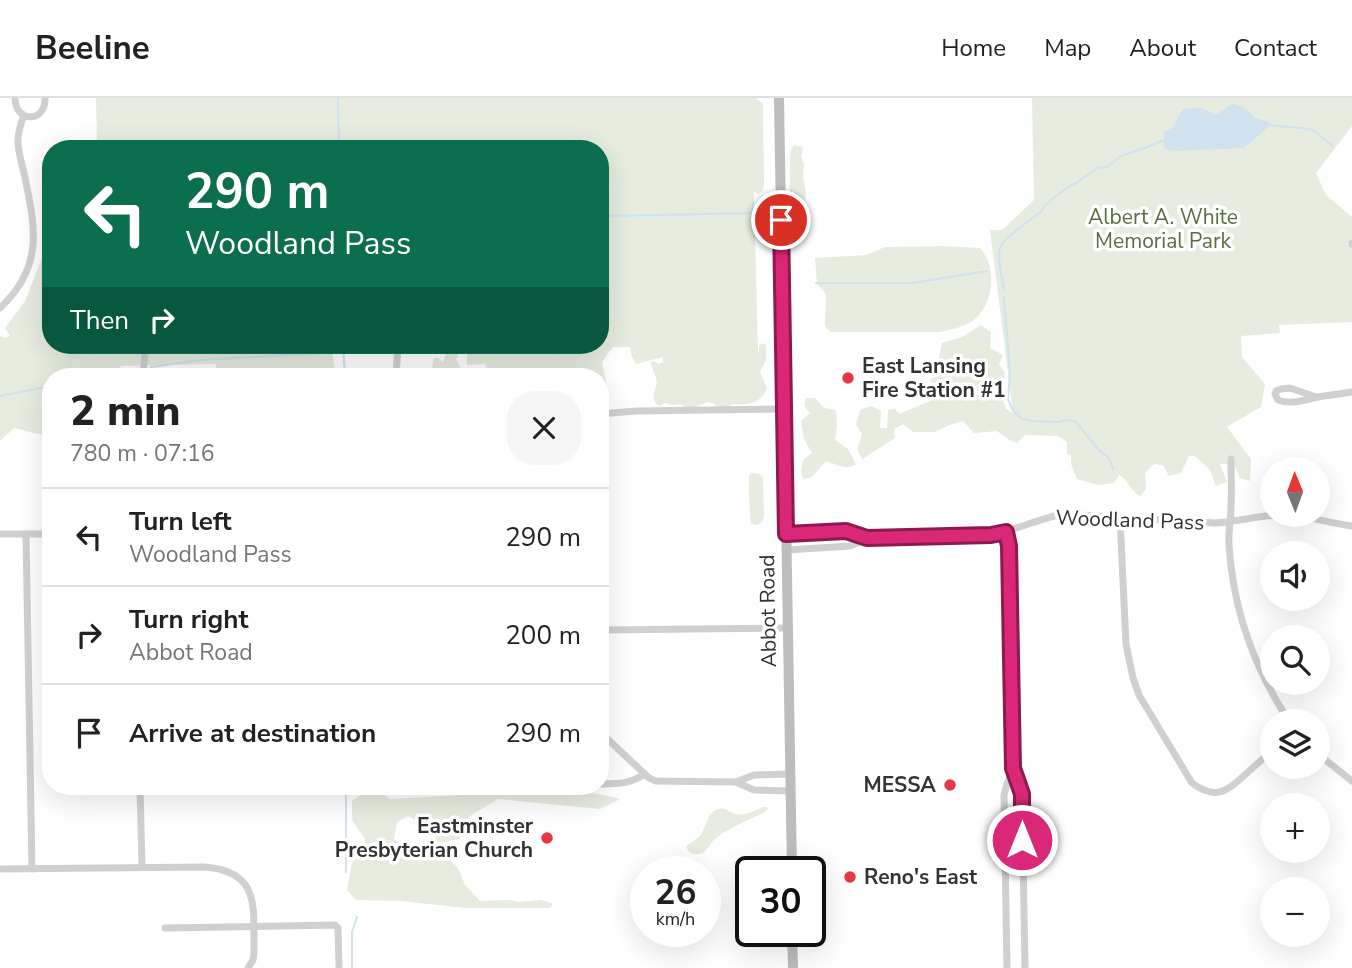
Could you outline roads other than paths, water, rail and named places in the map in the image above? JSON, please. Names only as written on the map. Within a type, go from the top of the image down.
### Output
[{"type":"main road","name":"Abbot Road","points":[[779,98],[792,856]]},
{"type":"main road","points":[[793,947],[793,968]]},
{"type":"street","points":[[15,98],[17,108],[24,116],[34,117],[45,107],[45,98]]},
{"type":"street","points":[[0,308],[10,299],[22,280],[30,264],[33,247],[32,211],[17,138],[24,116]]},
{"type":"street","points":[[1316,397],[1286,388],[1276,391],[1275,394],[1278,401],[1282,402],[1307,401],[1316,397],[1352,392]]},
{"type":"street","points":[[609,413],[785,410]]},
{"type":"street","points":[[1231,459],[1228,543],[1241,616],[1266,683],[1282,709]]},
{"type":"street","name":"Woodland Pass","points":[[786,534],[846,531],[867,538],[991,535],[1063,514],[1230,523],[1260,516],[1290,515],[1352,526]]},
{"type":"street","points":[[1120,518],[1126,644],[1132,678],[1139,695],[1192,783],[1201,790],[1225,792],[1260,761]]},
{"type":"street","points":[[1006,532],[1009,546],[1013,768],[1022,794],[1025,968]]},
{"type":"street","points":[[0,534],[42,534]]},
{"type":"street","points":[[26,534],[32,869]]},
{"type":"street","name":"Woodland Pass","points":[[787,550],[850,547],[867,538]]},
{"type":"street","points":[[609,630],[788,628]]},
{"type":"street","points":[[609,740],[645,774],[662,782],[736,782],[754,775],[790,774]]},
{"type":"street","points":[[1330,764],[1352,781]]},
{"type":"street","points":[[1007,968],[1004,795],[1013,768]]},
{"type":"street","points":[[609,783],[633,782],[645,774]]},
{"type":"street","points":[[736,782],[754,790],[791,791]]},
{"type":"street","points":[[140,795],[142,867]]},
{"type":"street","points":[[0,869],[204,867],[226,870],[246,885],[253,903],[254,954],[248,968]]},
{"type":"street","points":[[165,928],[338,926],[339,968]]},
{"type":"water","points":[[1232,104],[1245,108],[1254,118],[1269,122],[1268,127],[1244,148],[1172,151],[1164,148],[1164,132],[1172,128],[1183,109],[1200,108],[1216,115]]},
{"type":"waterway","points":[[338,98],[339,140]]},
{"type":"waterway","points":[[1268,125],[1313,130],[1333,146]]},
{"type":"waterway","points":[[1041,212],[1045,205],[1097,168],[1107,167],[1121,156],[1164,140]]},
{"type":"waterway","points":[[609,216],[762,213]]},
{"type":"waterway","points":[[1004,290],[999,261],[1001,246],[1039,213]]},
{"type":"waterway","points":[[816,283],[913,283],[987,271]]},
{"type":"waterway","points":[[1004,297],[1010,373],[1008,399],[1012,409],[1022,419],[1032,421],[1075,421],[1109,458],[1113,469]]},
{"type":"waterway","points":[[151,367],[201,360],[305,354]]},
{"type":"waterway","points":[[344,354],[344,368]]},
{"type":"waterway","points":[[0,396],[42,388]]},
{"type":"waterway","points":[[346,795],[346,872]]},
{"type":"waterway","points":[[352,968],[352,932],[357,917]]},
{"type":"place","name":"East Lansing Fire Station #1","points":[[848,378]]},
{"type":"place","name":"MESSA","points":[[950,785]]},
{"type":"place","name":"Eastminster Presbyterian Church","points":[[547,838]]},
{"type":"place","name":"Reno's East","points":[[850,877]]},
{"type":"park label","name":"Albert A. White Memorial Park","points":[[1163,229]]}]
